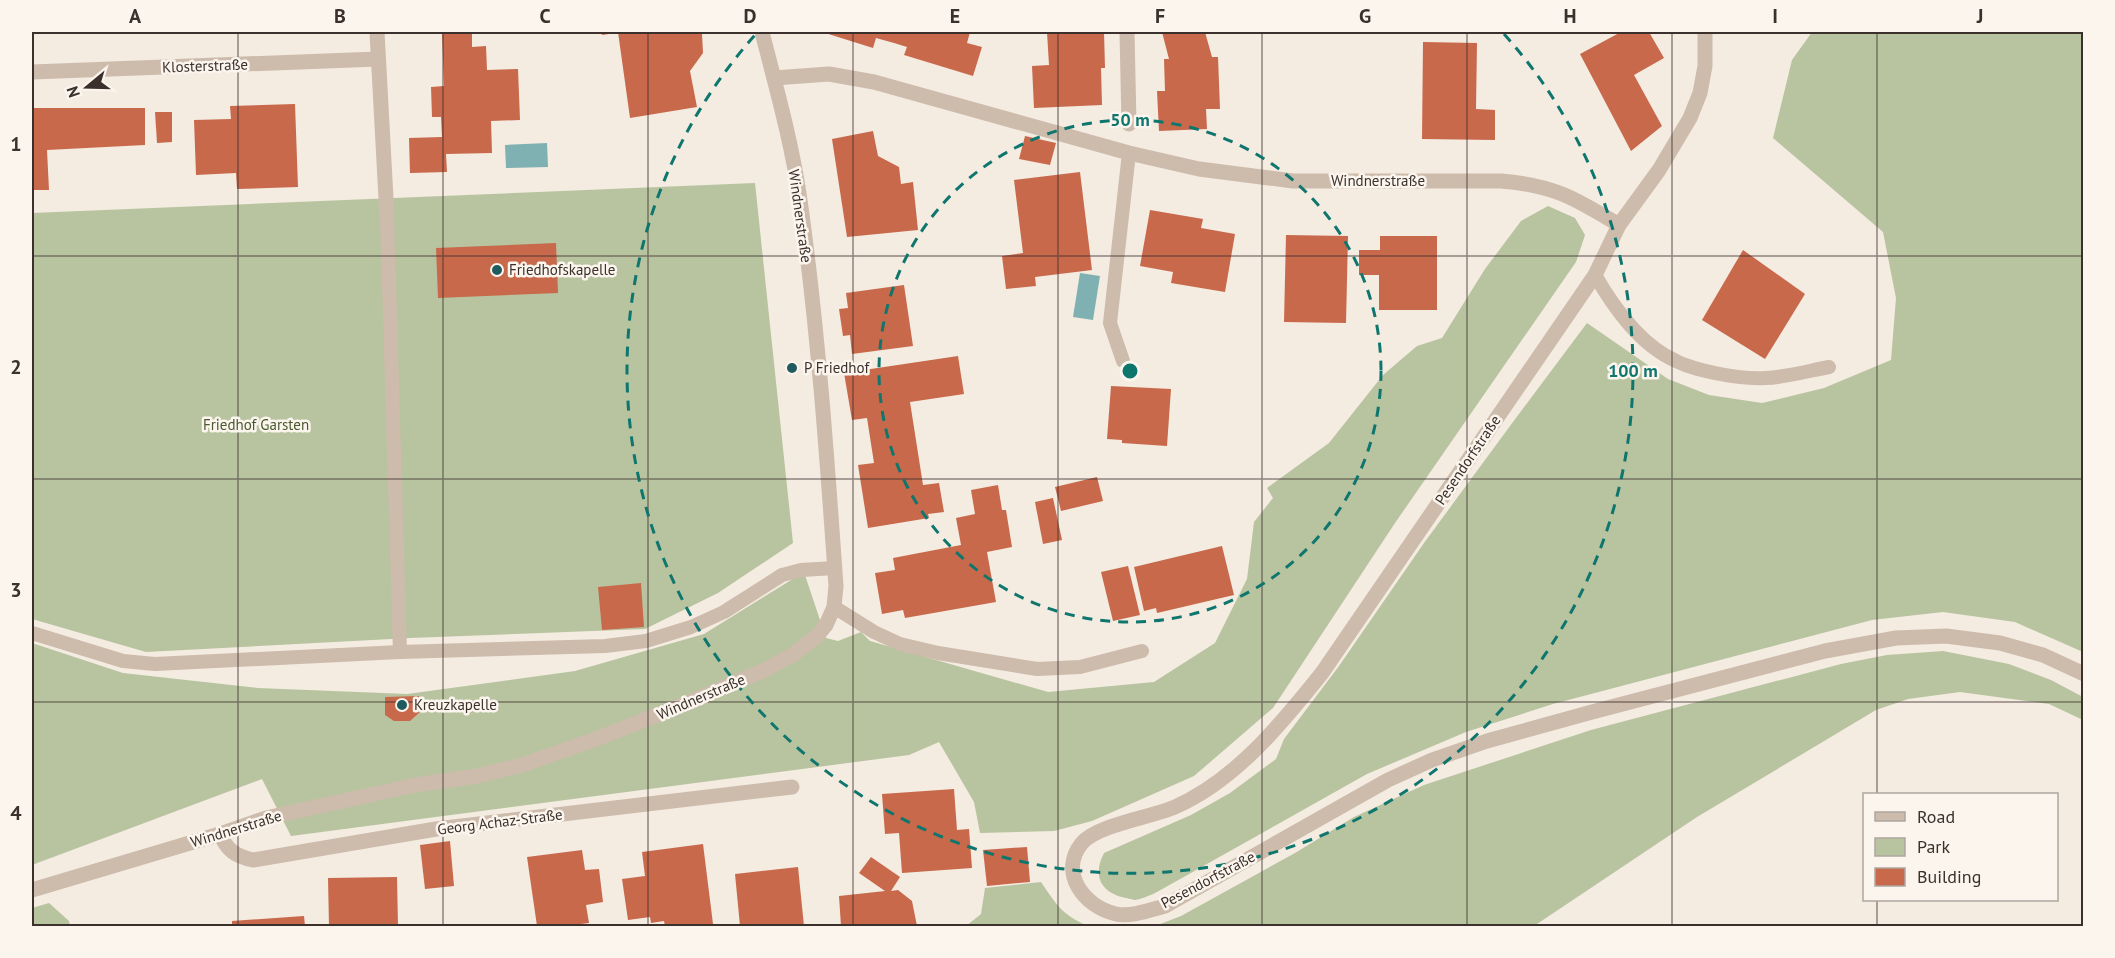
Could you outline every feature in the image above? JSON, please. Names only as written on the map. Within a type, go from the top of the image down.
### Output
[{"type":"street","points":[[377,32],[387,217]]},
{"type":"street","name":"Windnerstraße","points":[[32,890],[266,818],[415,785],[477,776],[522,765],[596,739],[765,670],[794,654],[817,636],[826,625],[834,607],[836,586],[814,318],[802,220],[783,113],[762,32]]},
{"type":"street","points":[[1127,32],[1129,123]]},
{"type":"street","name":"Pesendorfstraße","points":[[1705,32],[1705,66],[1700,93],[1690,118],[1659,170],[1619,225],[1594,275],[1322,673],[1284,720],[1251,754],[1201,791],[1176,806],[1103,830],[1083,841],[1074,857],[1072,876],[1095,907],[1118,914],[1138,913],[1165,906],[1388,780],[1431,760],[1487,741],[1825,651],[1896,638],[1946,636],[2000,643],[2043,655],[2084,674]]},
{"type":"street","name":"Klosterstraße","points":[[32,72],[378,59]]},
{"type":"street","name":"Windnerstraße","points":[[774,78],[829,74],[874,82],[1129,153],[1198,169],[1293,181],[1528,183],[1558,191],[1619,225]]},
{"type":"street","name":"Georg Achaz-Straße","points":[[220,834],[225,847],[238,856],[253,860],[436,829],[792,787]]},
{"type":"lane","points":[[1123,361],[1110,323],[1129,153]]},
{"type":"lane","points":[[387,217],[400,652]]},
{"type":"lane","points":[[1594,275],[1610,301],[1629,323],[1651,344],[1675,361],[1700,370],[1756,378],[1791,375],[1829,367]]},
{"type":"lane","points":[[32,633],[123,661],[155,664],[400,652],[605,646],[646,642],[691,627],[724,612],[782,575],[801,570],[835,568]]},
{"type":"lane","points":[[834,607],[874,632],[900,644],[1026,668],[1080,667],[1142,651]]},
{"type":"green space","points":[[1812,32],[2083,32],[2083,652],[2015,622],[1943,612],[1872,620],[1553,704],[1466,732],[1367,774],[1149,896],[1134,900],[1117,896],[1105,888],[1099,876],[1100,861],[1104,853],[1191,815],[1230,793],[1276,759],[1284,739],[1339,666],[1424,543],[1587,323],[1668,379],[1709,395],[1762,403],[1824,388],[1891,360],[1896,298],[1883,232],[1773,138],[1792,60]]},
{"type":"green space","name":"Friedhof Garsten","points":[[755,183],[793,543],[718,593],[645,629],[410,638],[146,652],[32,619],[32,213]]},
{"type":"green space","points":[[1548,206],[1575,218],[1585,235],[1576,262],[1395,523],[1273,708],[1194,776],[1092,821],[1054,831],[980,833],[974,802],[939,742],[909,755],[291,836],[262,779],[32,865],[32,643],[123,673],[258,688],[407,694],[575,671],[704,634],[804,572],[826,638],[838,641],[861,632],[870,641],[1048,692],[1154,682],[1215,643],[1247,579],[1254,522],[1273,498],[1267,488],[1329,443],[1383,375],[1417,346],[1442,338],[1485,269],[1521,221]]},
{"type":"green space","points":[[1943,651],[2009,664],[2051,680],[2083,697],[2083,720],[2049,704],[1960,692],[1908,699],[1876,710],[1697,817],[1534,926],[1155,926],[1181,916],[1295,853],[1354,817],[1424,785],[1591,730],[1841,664],[1887,655]]},
{"type":"green space","points":[[1041,882],[1060,908],[1072,918],[1088,926],[966,926],[981,914],[985,888]]},
{"type":"green space","points":[[49,903],[69,921],[70,926],[32,926],[32,908]]},
{"type":"water","points":[[547,143],[548,167],[506,168],[505,145]]},
{"type":"water","points":[[1080,273],[1100,276],[1093,320],[1073,317]]},
{"type":"building","points":[[442,32],[472,32],[472,47],[486,46],[487,70],[518,69],[520,120],[491,121],[492,153],[446,154],[447,172],[410,173],[409,138],[442,137],[441,117],[432,117],[431,87],[444,86]]},
{"type":"building","points":[[601,32],[616,32],[616,33],[602,35]]},
{"type":"building","points":[[618,32],[710,32],[702,34],[703,53],[690,71],[697,107],[630,118]]},
{"type":"building","points":[[822,32],[970,32],[967,43],[982,47],[973,76],[904,55],[907,47],[894,43],[876,38],[873,48]]},
{"type":"building","points":[[1047,32],[1104,32],[1105,68],[1101,68],[1102,105],[1034,108],[1032,66],[1049,65]]},
{"type":"building","points":[[1162,32],[1205,32],[1212,57],[1218,57],[1220,109],[1206,109],[1207,129],[1159,131],[1157,91],[1165,91],[1164,59],[1169,59]]},
{"type":"building","points":[[1621,32],[1649,32],[1664,58],[1634,75],[1662,126],[1631,151],[1580,54]]},
{"type":"building","points":[[1423,42],[1477,43],[1476,109],[1495,110],[1495,140],[1422,139]]},
{"type":"building","points":[[295,104],[298,187],[237,189],[236,173],[196,175],[194,120],[231,119],[230,106]]},
{"type":"building","points":[[32,108],[145,108],[145,145],[47,150],[49,190],[32,190]]},
{"type":"building","points":[[155,112],[172,112],[172,142],[157,143]]},
{"type":"building","points":[[873,131],[878,156],[899,167],[901,184],[913,182],[918,230],[847,237],[832,139]]},
{"type":"building","points":[[1025,136],[1056,143],[1050,165],[1019,159]]},
{"type":"building","points":[[1080,172],[1092,270],[1035,277],[1036,286],[1006,289],[1002,256],[1023,253],[1014,180]]},
{"type":"building","points":[[1150,210],[1203,219],[1201,228],[1235,234],[1225,292],[1171,283],[1173,272],[1140,266]]},
{"type":"building","points":[[1286,235],[1348,236],[1346,323],[1284,322]]},
{"type":"building","points":[[1380,236],[1437,236],[1437,310],[1379,310],[1379,275],[1359,275],[1359,250],[1380,250]]},
{"type":"building","name":"Friedhofskapelle","points":[[556,243],[558,293],[438,298],[436,248]]},
{"type":"building","points":[[1743,250],[1805,294],[1765,359],[1702,320]]},
{"type":"building","points":[[904,285],[913,346],[852,354],[850,335],[843,336],[839,309],[848,308],[846,293]]},
{"type":"building","points":[[958,356],[964,394],[910,402],[923,485],[939,483],[944,512],[928,514],[929,518],[868,528],[858,465],[874,463],[867,418],[852,420],[844,373]]},
{"type":"building","points":[[1111,386],[1171,389],[1167,446],[1122,443],[1122,440],[1107,439]]},
{"type":"building","points":[[1097,477],[1103,501],[1061,511],[1055,487]]},
{"type":"building","points":[[998,485],[1002,510],[1006,510],[1012,547],[987,552],[996,602],[905,618],[903,610],[882,614],[875,573],[895,570],[893,558],[961,545],[956,518],[975,514],[971,490]]},
{"type":"building","points":[[1053,498],[1062,540],[1043,544],[1035,502]]},
{"type":"building","points":[[1222,546],[1234,595],[1157,613],[1156,608],[1144,611],[1134,567]]},
{"type":"building","points":[[1128,566],[1140,615],[1113,621],[1101,572]]},
{"type":"building","points":[[641,583],[644,627],[602,630],[598,587]]},
{"type":"building","name":"Kreuzkapelle","points":[[419,696],[420,712],[410,721],[394,721],[385,715],[385,697]]},
{"type":"building","points":[[954,789],[957,830],[969,829],[972,868],[902,873],[899,833],[885,834],[882,794]]},
{"type":"building","points":[[450,841],[454,886],[425,889],[420,845]]},
{"type":"building","points":[[703,844],[713,924],[665,926],[664,921],[651,923],[650,917],[628,920],[622,879],[645,876],[642,852]]},
{"type":"building","points":[[1027,847],[1030,882],[987,886],[983,850]]},
{"type":"building","points":[[582,850],[585,870],[599,869],[603,902],[586,905],[589,923],[537,926],[527,857]]},
{"type":"building","points":[[871,857],[900,877],[891,891],[898,890],[912,901],[917,926],[841,926],[839,896],[885,891],[859,873]]},
{"type":"building","points":[[798,867],[804,926],[740,926],[735,874]]},
{"type":"building","points":[[397,877],[398,926],[329,926],[328,878]]},
{"type":"building","points":[[304,916],[305,926],[232,926],[232,921]]},
{"type":"place","name":"Friedhofskapelle","points":[[497,270]]},
{"type":"place","name":"P Friedhof","points":[[792,368]]},
{"type":"place","name":"Kreuzkapelle","points":[[402,705]]}]
